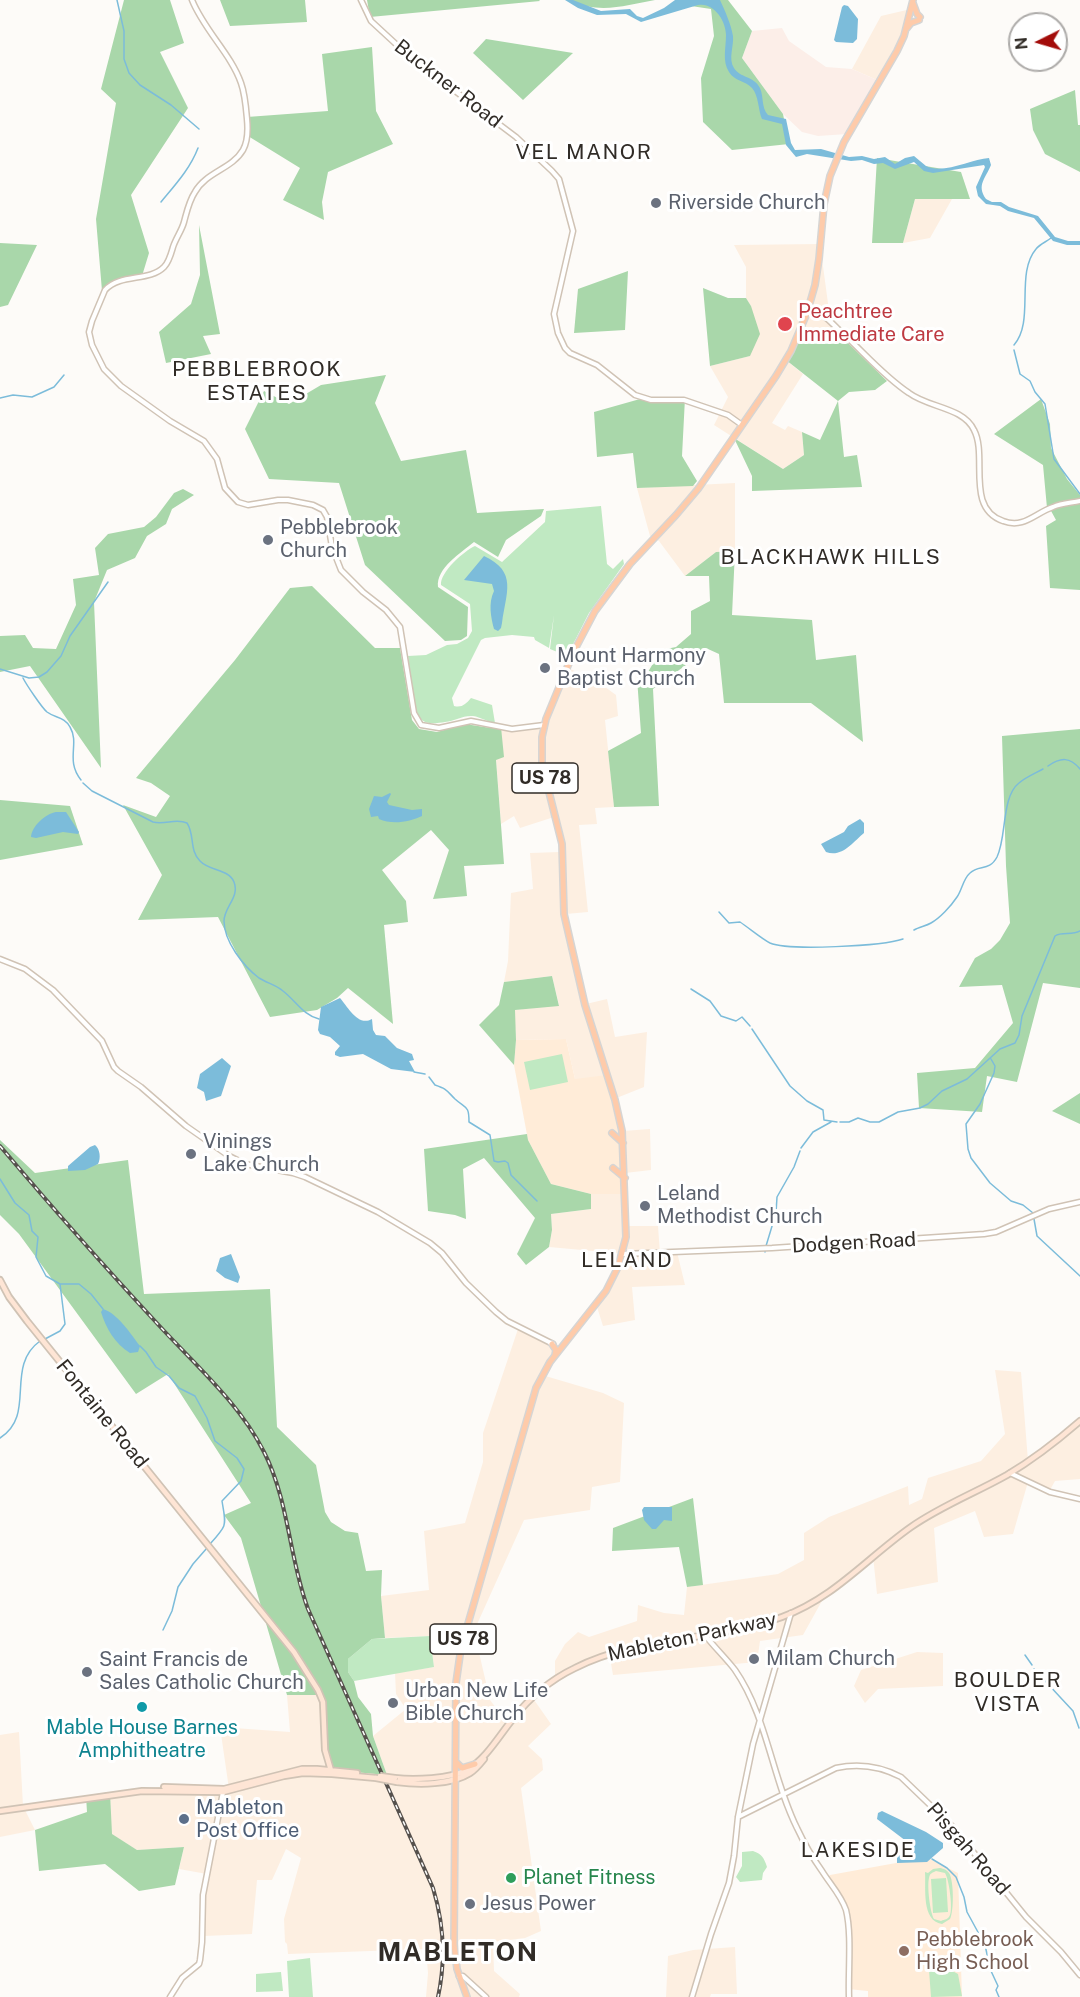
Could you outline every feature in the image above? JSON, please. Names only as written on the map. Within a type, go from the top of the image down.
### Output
[{"type":"main road","name":"US 78","points":[[466,1997],[458,1976],[454,1944],[457,1671],[462,1641],[534,1394],[544,1371],[555,1355],[606,1291],[623,1254],[626,1237],[622,1131],[615,1100],[588,1015],[564,914],[562,844],[542,764],[544,725],[571,657],[595,611],[631,562],[690,499],[782,366],[798,336],[808,308],[818,266],[824,204],[834,166],[844,142],[893,60],[906,29],[913,1]]},
{"type":"main road","points":[[906,29],[910,23],[919,18],[913,1]]},
{"type":"main road","points":[[612,1133],[623,1143]]},
{"type":"main road","points":[[613,1168],[625,1178]]},
{"type":"main road","name":"Fontaine Road","points":[[0,1280],[9,1297],[27,1321],[294,1652],[323,1702],[325,1750],[332,1772]]},
{"type":"main road","points":[[552,1344],[556,1350],[555,1355]]},
{"type":"main road","name":"Mableton Parkway","points":[[455,1777],[475,1764],[527,1702],[555,1679],[576,1667],[611,1653],[769,1622],[813,1604],[916,1524],[1042,1453],[1080,1421]]},
{"type":"main road","name":"Mableton Parkway","points":[[455,1777],[471,1773],[489,1754],[493,1744]]},
{"type":"main road","points":[[455,1761],[462,1768],[475,1764]]},
{"type":"main road","points":[[0,1810],[147,1788],[224,1789],[296,1770],[396,1780],[455,1777]]},
{"type":"main road","points":[[0,1810],[142,1791],[223,1792],[294,1774],[332,1772]]},
{"type":"street","points":[[192,0],[205,26],[233,67],[242,85],[247,123],[245,147],[233,162],[213,173],[199,185],[188,206],[168,261],[162,269],[151,274],[121,280],[105,290],[90,328],[95,354],[104,369],[121,386],[170,421],[204,441],[217,459],[225,488],[238,502],[248,505],[288,500],[313,504],[323,510],[327,517],[332,547],[341,570],[363,592],[386,610],[400,627],[414,713],[421,725],[439,728],[471,721],[512,729],[544,725]]},
{"type":"street","name":"Buckner Road","points":[[361,0],[370,21],[410,57],[516,137],[559,179],[573,231],[554,314],[558,333],[565,348],[570,353],[597,365],[635,395],[651,400],[684,400],[728,415],[742,425]]},
{"type":"street","points":[[808,308],[822,315],[906,392],[927,404],[956,413],[971,425],[977,437],[982,499],[990,512],[999,519],[1023,523],[1055,506],[1080,501]]},
{"type":"street","points":[[0,959],[25,969],[53,990],[102,1041],[118,1071],[206,1141],[245,1164],[293,1173],[378,1212],[436,1248],[476,1293],[507,1321],[560,1348]]},
{"type":"street","name":"Dodgen Road","points":[[623,1254],[772,1248],[984,1234],[996,1232],[1049,1209],[1080,1202]]},
{"type":"street","points":[[1010,1473],[1050,1492],[1080,1499]]},
{"type":"street","points":[[692,1997],[729,1883],[738,1817],[760,1721],[791,1613]]},
{"type":"street","points":[[704,1635],[735,1670],[760,1721],[789,1810],[809,1852],[838,1893],[845,1908],[848,1927],[849,1997]]},
{"type":"street","name":"Pisgah Road","points":[[738,1817],[836,1768],[852,1764],[878,1768],[901,1777],[954,1827],[1026,1917],[1080,1975]]},
{"type":"street","points":[[170,1997],[182,1978],[199,1964],[203,1895],[223,1792]]},
{"type":"street","points":[[458,1976],[463,1976],[486,1997]]},
{"type":"shaded area","points":[[911,9],[904,36],[877,80],[852,69],[881,16]]},
{"type":"shaded area","points":[[782,28],[789,41],[826,67],[852,69],[877,80],[847,134],[818,136],[802,132],[783,114],[742,58],[752,31]]},
{"type":"shaded area","points":[[915,199],[952,199],[930,238],[903,243]]},
{"type":"shaded area","points":[[820,244],[832,333],[795,339],[786,360],[803,374],[772,423],[785,430],[788,426],[802,432],[804,455],[783,469],[714,425],[728,397],[710,366],[750,356],[751,306],[746,298],[746,267],[734,245]]},
{"type":"shaded area","points":[[735,483],[735,551],[716,552],[685,576],[659,541],[650,536],[637,488]]},
{"type":"shaded area","points":[[565,667],[594,679],[616,695],[618,716],[605,720],[614,807],[595,808],[597,824],[579,825],[588,912],[566,914],[586,1004],[607,999],[615,1037],[647,1032],[644,1087],[614,1099],[575,1079],[566,1039],[516,1040],[514,1010],[559,1005],[552,976],[504,982],[508,961],[511,893],[533,889],[530,853],[560,852],[560,841],[554,817],[520,828],[514,816],[501,824],[496,759],[501,727],[542,728],[543,719]]},
{"type":"shaded area","points":[[566,1039],[575,1079],[607,1075],[623,1131],[625,1194],[591,1194],[551,1184],[528,1140],[514,1065],[516,1040]]},
{"type":"shaded area","points":[[650,1129],[651,1170],[625,1173],[623,1131]]},
{"type":"shaded area","points":[[591,1194],[625,1194],[628,1226],[658,1226],[660,1254],[677,1252],[685,1285],[632,1287],[635,1320],[603,1326],[597,1307],[626,1254],[549,1247],[552,1230],[551,1214],[591,1209]]},
{"type":"shaded area","points":[[519,1326],[559,1348],[542,1375],[603,1393],[624,1403],[620,1482],[592,1487],[590,1510],[524,1520],[474,1631],[490,1700],[508,1724],[532,1697],[551,1724],[528,1746],[542,1759],[543,1770],[521,1788],[541,1931],[525,1938],[493,1942],[494,1971],[520,1994],[519,1997],[426,1997],[428,1973],[426,1949],[288,1954],[284,1919],[301,1858],[286,1849],[272,1880],[257,1880],[252,1934],[204,1936],[200,1904],[206,1890],[207,1874],[179,1869],[184,1847],[137,1850],[111,1834],[110,1792],[159,1787],[229,1789],[220,1727],[290,1732],[287,1695],[319,1695],[387,1775],[373,1736],[406,1709],[396,1694],[395,1673],[434,1667],[430,1636],[385,1638],[381,1596],[429,1590],[424,1531],[465,1523],[483,1462],[483,1433]]},
{"type":"shaded area","points":[[995,1370],[1021,1372],[1028,1461],[1080,1418],[1080,1479],[1055,1481],[1050,1490],[1028,1482],[1013,1534],[984,1537],[975,1511],[934,1528],[938,1582],[877,1594],[873,1556],[823,1599],[803,1635],[760,1641],[757,1662],[613,1675],[609,1652],[570,1666],[555,1678],[555,1661],[565,1644],[578,1632],[589,1637],[637,1621],[638,1605],[664,1613],[684,1615],[687,1587],[778,1574],[804,1560],[804,1533],[829,1517],[908,1486],[909,1505],[922,1499],[928,1478],[981,1461],[1005,1434]]},
{"type":"shaded area","points":[[917,1652],[943,1653],[943,1686],[878,1689],[865,1703],[854,1686],[861,1670]]},
{"type":"shaded area","points":[[19,1732],[23,1806],[35,1830],[0,1837],[0,1735]]},
{"type":"shaded area","name":"Pebblebrook High School","points":[[918,1859],[930,1859],[958,1873],[962,1997],[868,1997],[868,1991],[848,1989],[846,1912],[828,1878],[830,1875]]},
{"type":"shaded area","points":[[735,1947],[737,1994],[711,1994],[710,1997],[666,1997],[668,1956],[693,1950]]},
{"type":"green space","points":[[124,0],[170,0],[184,43],[160,52],[188,108],[131,195],[149,253],[142,276],[121,280],[102,291],[96,219],[116,103],[101,89]]},
{"type":"green space","points":[[220,0],[305,0],[307,22],[230,26]]},
{"type":"green space","points":[[367,0],[539,0],[540,1],[370,17]]},
{"type":"green space","points":[[571,0],[655,0],[602,8],[581,5]]},
{"type":"green space","points":[[691,0],[728,0],[752,31],[742,58],[783,114],[789,144],[732,150],[703,122],[701,78],[714,36],[711,9],[691,6]]},
{"type":"green space","points":[[486,39],[573,53],[523,100],[473,53]]},
{"type":"green space","points":[[372,47],[376,111],[393,144],[328,172],[322,202],[324,220],[283,200],[300,168],[248,136],[247,117],[328,111],[322,54]]},
{"type":"green space","points":[[1075,90],[1078,125],[1080,125],[1080,172],[1045,154],[1033,130],[1030,109]]},
{"type":"green space","points":[[877,158],[961,172],[970,199],[915,199],[903,243],[872,243]]},
{"type":"green space","points":[[199,225],[220,334],[203,336],[211,354],[166,363],[159,332],[191,304],[200,275]]},
{"type":"green space","points":[[0,243],[37,245],[8,305],[0,307]]},
{"type":"green space","points":[[628,271],[625,330],[574,333],[578,289]]},
{"type":"green space","points":[[703,288],[728,298],[746,298],[760,334],[750,356],[710,366]]},
{"type":"green space","points":[[832,333],[849,344],[887,381],[875,390],[849,392],[838,401],[786,360],[795,339]]},
{"type":"green space","points":[[386,375],[375,403],[401,461],[466,450],[477,513],[544,509],[541,516],[506,540],[498,557],[474,542],[445,567],[438,580],[438,587],[468,607],[467,636],[461,640],[445,641],[365,565],[339,483],[269,479],[245,429],[264,391],[289,404],[321,385]]},
{"type":"green space","points":[[685,398],[682,456],[697,481],[693,486],[637,488],[633,453],[597,457],[594,412],[640,399]]},
{"type":"green space","points":[[1041,399],[1050,424],[1051,448],[1067,479],[1080,495],[1080,590],[1050,588],[1046,526],[1056,520],[1047,508],[1043,465],[994,434]]},
{"type":"green space","points":[[838,401],[844,457],[857,455],[862,487],[752,491],[752,476],[734,438],[783,469],[804,455],[802,432],[820,440]]},
{"type":"green space","points":[[183,489],[194,495],[172,509],[166,524],[147,536],[135,558],[107,570],[94,602],[101,768],[30,666],[0,672],[0,636],[25,635],[33,648],[56,649],[76,605],[73,579],[99,575],[95,548],[108,534],[144,527],[156,517],[174,493]]},
{"type":"green space","points":[[601,506],[607,564],[613,569],[623,559],[624,564],[589,613],[567,656],[550,649],[554,615],[549,648],[535,640],[534,637],[512,635],[485,638],[481,640],[452,698],[454,706],[464,705],[471,698],[492,705],[495,723],[473,716],[436,723],[427,723],[422,720],[414,700],[408,656],[426,655],[447,645],[457,644],[468,638],[472,631],[470,604],[441,585],[448,568],[475,546],[502,562],[545,522],[546,511]]},
{"type":"green space","points":[[735,551],[732,615],[812,620],[816,660],[856,655],[863,742],[811,703],[724,703],[719,654],[708,649],[653,689],[659,806],[614,807],[608,751],[641,733],[637,678],[648,672],[661,650],[676,647],[691,634],[691,611],[710,601],[709,576],[685,576],[716,552]]},
{"type":"green space","points":[[312,586],[375,648],[400,648],[412,720],[419,729],[437,732],[465,724],[491,728],[492,725],[501,727],[504,757],[496,760],[504,864],[464,866],[467,896],[433,899],[449,850],[431,830],[382,870],[406,901],[408,922],[384,925],[393,1024],[348,988],[317,1010],[270,1017],[218,917],[138,920],[162,875],[123,805],[156,817],[170,796],[151,783],[136,778],[235,660],[290,588]]},
{"type":"green space","points":[[1080,729],[1080,988],[1043,983],[1017,1082],[987,1076],[982,1112],[919,1108],[917,1073],[975,1068],[1013,1023],[1002,985],[959,987],[975,958],[991,949],[1000,940],[1010,923],[1002,736]]},
{"type":"green space","points":[[0,800],[70,806],[83,845],[0,860]]},
{"type":"green space","points":[[552,976],[559,1006],[515,1010],[514,1065],[479,1025],[499,1005],[504,982]]},
{"type":"green space","points":[[562,1054],[568,1082],[530,1090],[524,1062]]},
{"type":"green space","points":[[1080,1093],[1080,1124],[1052,1111]]},
{"type":"green space","points":[[527,1134],[551,1184],[591,1194],[591,1209],[551,1214],[552,1230],[549,1247],[526,1265],[517,1254],[535,1218],[484,1158],[463,1169],[466,1219],[428,1211],[424,1149]]},
{"type":"green space","points":[[0,1140],[35,1173],[128,1160],[144,1294],[270,1289],[277,1427],[316,1465],[325,1512],[331,1522],[345,1531],[358,1533],[366,1571],[382,1570],[381,1596],[385,1638],[372,1639],[348,1659],[348,1672],[354,1681],[358,1697],[371,1714],[373,1736],[387,1775],[332,1770],[328,1763],[324,1709],[320,1695],[287,1695],[241,1538],[224,1515],[251,1503],[168,1374],[136,1394],[19,1234],[0,1215]]},
{"type":"green space","points":[[693,1498],[703,1585],[687,1587],[679,1547],[612,1551],[613,1528]]},
{"type":"green space","points":[[430,1636],[434,1667],[354,1681],[348,1672],[348,1659],[372,1639]]},
{"type":"green space","points":[[110,1792],[112,1834],[137,1850],[184,1847],[175,1885],[139,1891],[105,1864],[39,1871],[35,1830],[87,1812],[86,1796]]},
{"type":"green space","points":[[753,1851],[762,1857],[767,1867],[762,1880],[740,1882],[736,1877],[742,1866],[742,1852]]},
{"type":"green space","points":[[933,1869],[946,1870],[952,1882],[951,1915],[950,1919],[942,1924],[935,1922],[931,1917],[926,1903],[925,1872],[928,1873]],"holes":[[[936,1871],[945,1873],[951,1911],[948,1918],[941,1921],[934,1919],[928,1882],[932,1873]]]},
{"type":"green space","points":[[946,1878],[948,1912],[933,1913],[931,1879]]},
{"type":"green space","points":[[310,1958],[313,1997],[289,1997],[287,1961]]},
{"type":"green space","points":[[945,1967],[958,1974],[962,1996],[931,1997],[929,1970]]},
{"type":"green space","points":[[281,1972],[283,1991],[256,1992],[256,1974]]},
{"type":"water","points":[[565,0],[573,0],[601,11],[630,9],[643,18],[675,0],[720,0],[732,31],[731,61],[734,68],[760,88],[764,109],[768,115],[786,119],[791,143],[795,150],[821,149],[849,157],[862,156],[874,159],[885,157],[895,164],[914,156],[926,166],[940,169],[989,158],[991,165],[982,186],[986,199],[1001,202],[1009,207],[1038,216],[1055,237],[1068,241],[1080,241],[1080,245],[1067,245],[1053,241],[1034,218],[1008,211],[1000,206],[986,204],[978,196],[976,187],[984,165],[933,173],[924,171],[914,162],[895,169],[883,163],[874,164],[862,160],[851,161],[807,154],[796,157],[786,145],[782,124],[762,119],[752,88],[729,72],[725,59],[724,24],[714,9],[709,6],[698,5],[641,22],[626,14],[597,15]]},
{"type":"water","points":[[844,5],[848,6],[858,19],[857,39],[853,43],[834,40]]},
{"type":"water","points":[[484,556],[495,562],[506,576],[507,592],[501,628],[498,631],[494,629],[491,615],[491,600],[494,591],[492,584],[464,580]]},
{"type":"water","points":[[390,793],[387,802],[389,805],[412,810],[422,809],[422,816],[395,822],[384,821],[378,816],[371,817],[369,809],[374,796],[382,797]]},
{"type":"water","points":[[56,812],[66,812],[79,832],[78,834],[63,832],[31,837],[40,821]]},
{"type":"water","points":[[860,819],[864,823],[864,833],[842,851],[826,852],[821,844],[844,832],[848,826]]},
{"type":"water","points":[[340,998],[358,1018],[367,1021],[372,1019],[376,1035],[385,1036],[397,1048],[412,1054],[414,1060],[409,1061],[415,1072],[391,1069],[363,1054],[340,1057],[335,1055],[340,1046],[330,1037],[320,1034],[318,1030],[321,1007]]},
{"type":"water","points":[[222,1058],[231,1066],[221,1096],[206,1101],[204,1092],[197,1088],[200,1074]]},
{"type":"water","points":[[95,1145],[100,1154],[98,1164],[85,1170],[68,1171],[68,1166]]},
{"type":"water","points":[[231,1254],[240,1277],[238,1283],[225,1278],[216,1271],[220,1258]]},
{"type":"water","points":[[103,1309],[118,1319],[128,1330],[140,1346],[138,1352],[130,1353],[116,1340],[108,1330],[101,1312]]},
{"type":"water","points":[[644,1507],[672,1507],[672,1521],[664,1520],[656,1529],[652,1529],[644,1520],[642,1510]]},
{"type":"water","points":[[882,1811],[926,1832],[943,1843],[943,1848],[927,1862],[897,1863],[897,1855],[908,1856],[913,1851],[906,1841],[877,1819],[878,1813]]},
{"type":"waterway","points":[[117,0],[124,31],[124,59],[129,73],[140,85],[171,105],[199,129]]},
{"type":"waterway","points":[[161,202],[186,170],[198,148]]},
{"type":"waterway","points":[[1014,345],[1023,323],[1025,284],[1030,259],[1038,247],[1051,238]]},
{"type":"waterway","points":[[1014,350],[1020,374],[1030,381],[1035,392],[1045,404],[1054,459],[1080,494]]},
{"type":"waterway","points":[[0,398],[13,395],[32,397],[54,387],[64,375]]},
{"type":"waterway","points":[[0,669],[29,678],[39,677],[47,672],[61,656],[70,636],[108,582]]},
{"type":"waterway","points":[[23,678],[45,710],[65,721],[70,727],[74,740],[74,766],[81,780]]},
{"type":"waterway","points":[[1048,766],[1057,761],[1069,760],[1080,769]]},
{"type":"waterway","points":[[914,930],[931,923],[945,912],[973,870],[994,862],[1000,849],[1007,807],[1013,789],[1043,769]]},
{"type":"waterway","points":[[83,783],[92,791],[153,822],[187,823],[194,852],[200,861],[228,875],[234,882],[235,892],[224,921],[231,945],[247,967],[259,978],[280,989],[304,1011],[319,1019]]},
{"type":"waterway","points":[[719,912],[729,923],[740,922],[770,943],[780,945],[836,947],[903,939]]},
{"type":"waterway","points":[[840,1122],[849,1122],[858,1118],[879,1122],[898,1112],[920,1108],[942,1091],[967,1079],[1000,1049],[1015,1043],[1019,1035],[1022,1016],[1055,936],[1080,931]]},
{"type":"waterway","points":[[691,989],[710,1001],[721,1016],[736,1021],[742,1017],[750,1026]]},
{"type":"waterway","points":[[752,1029],[790,1086],[807,1101],[823,1110],[824,1120],[837,1122]]},
{"type":"waterway","points":[[991,1059],[995,1066],[994,1073],[980,1104],[966,1124],[968,1149],[971,1158],[990,1183],[1011,1201],[1023,1205],[1033,1213]]},
{"type":"waterway","points":[[414,1072],[425,1074]]},
{"type":"waterway","points":[[429,1077],[435,1085],[446,1090],[466,1108],[469,1122],[490,1135],[494,1161],[508,1163],[511,1175],[537,1201]]},
{"type":"waterway","points":[[801,1148],[813,1132],[831,1122]]},
{"type":"waterway","points":[[766,1246],[776,1213],[777,1197],[800,1151]]},
{"type":"waterway","points":[[0,1179],[15,1203],[29,1215],[32,1231],[38,1237],[36,1257],[46,1276],[60,1284],[79,1284],[103,1309]]},
{"type":"waterway","points":[[1034,1219],[1037,1236],[1080,1276]]},
{"type":"waterway","points":[[45,1339],[60,1331],[65,1324],[60,1284]]},
{"type":"waterway","points":[[0,1438],[11,1428],[17,1417],[24,1364],[29,1352],[40,1341]]},
{"type":"waterway","points":[[140,1346],[156,1367],[169,1376],[179,1388],[195,1396],[207,1418],[215,1441],[237,1458],[244,1469],[241,1481],[222,1501],[223,1528],[210,1544]]},
{"type":"waterway","points":[[163,1630],[172,1611],[178,1587],[207,1548]]},
{"type":"waterway","points":[[1025,1655],[1032,1665]]},
{"type":"waterway","points":[[1034,1669],[1073,1711],[1079,1728]]},
{"type":"waterway","points":[[932,1859],[956,1877],[967,1912],[985,1945],[990,1968]]},
{"type":"waterway","points":[[991,1971],[998,1986],[996,1990],[999,1997]]},
{"type":"railway","points":[[0,1146],[115,1277],[228,1399],[254,1434],[264,1452],[279,1490],[308,1609],[433,1888],[440,1915],[443,1942],[438,1997]]},
{"type":"place","name":"Riverside Church","points":[[656,203]]},
{"type":"place","name":"Peachtree Immediate Care","points":[[785,324]]},
{"type":"place","name":"Pebblebrook Church","points":[[268,540]]},
{"type":"place","name":"Mount Harmony Baptist Church","points":[[545,668]]},
{"type":"place","name":"Vinings Lake Church","points":[[191,1154]]},
{"type":"place","name":"Leland Methodist Church","points":[[645,1206]]},
{"type":"place","name":"Milam Church","points":[[754,1659]]},
{"type":"place","name":"Saint Francis de Sales Catholic Church","points":[[87,1672]]},
{"type":"place","name":"Urban New Life Bible Church","points":[[393,1703]]},
{"type":"place","name":"Mable House Barnes Amphitheatre","points":[[142,1707]]},
{"type":"place","name":"Mableton Post Office","points":[[184,1819]]},
{"type":"place","name":"Planet Fitness","points":[[511,1878]]},
{"type":"place","name":"Jesus Power","points":[[470,1904]]},
{"type":"place","name":"Pebblebrook High School","points":[[904,1951]]},
{"type":"district","name":"VEL MANOR","points":[[584,153]]},
{"type":"district","name":"PEBBLEBROOK ESTATES","points":[[257,382]]},
{"type":"district","name":"BLACKHAWK HILLS","points":[[831,558]]},
{"type":"district","name":"LELAND","points":[[627,1261]]},
{"type":"district","name":"BOULDER VISTA","points":[[1008,1693]]},
{"type":"district","name":"LAKESIDE","points":[[858,1851]]},
{"type":"district","name":"MABLETON","points":[[458,1953]]}]
